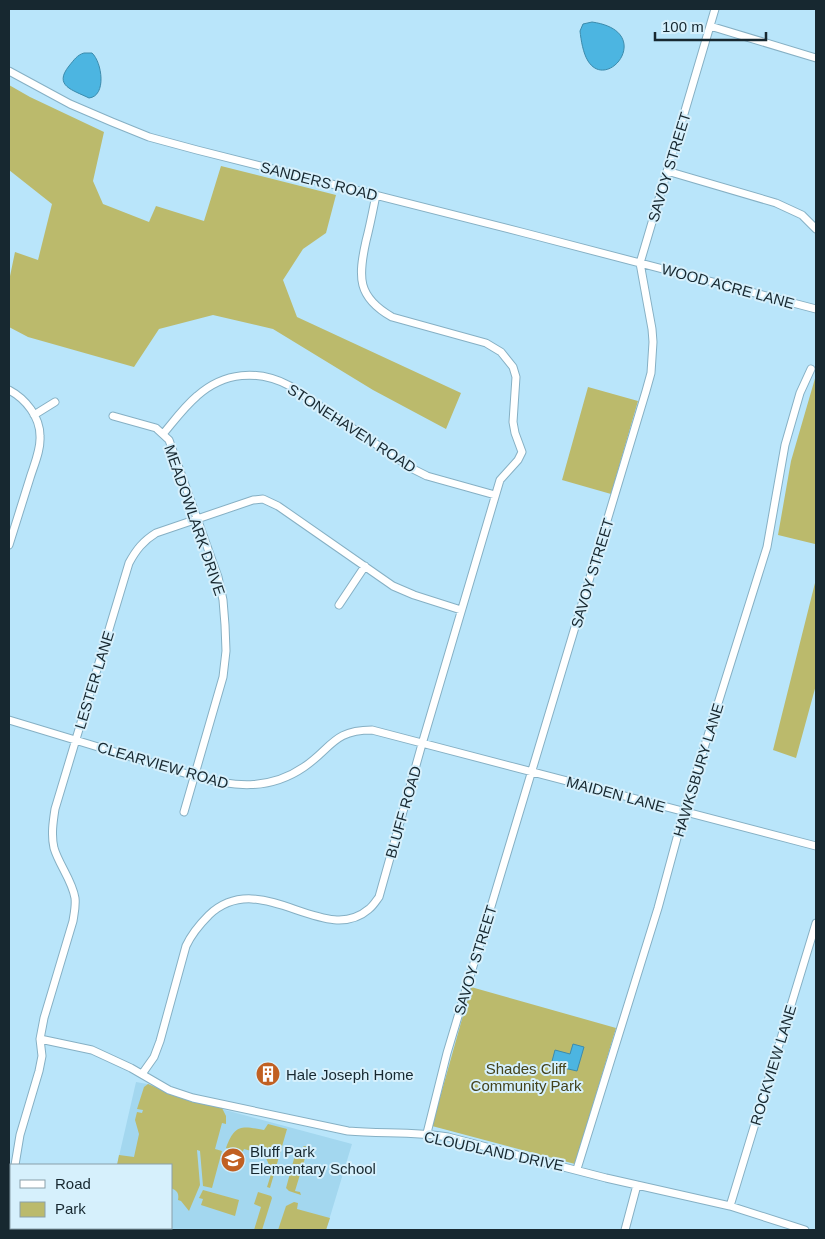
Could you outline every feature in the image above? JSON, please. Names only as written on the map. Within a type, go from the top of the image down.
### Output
[{"type":"street","name":"SAVOY STREET","points":[[427,1134],[447,1053],[651,373],[652,329],[640,262],[715,9]]},
{"type":"street","points":[[710,26],[816,58]]},
{"type":"street","name":"SANDERS ROAD","points":[[9,71],[70,104],[149,137],[640,262]]},
{"type":"street","points":[[667,171],[776,204],[802,216],[816,228]]},
{"type":"street","name":"BLUFF ROAD","points":[[142,1074],[154,1057],[160,1041],[191,934],[215,910],[234,900],[255,898],[335,921],[357,917],[370,909],[379,897],[495,495],[500,480],[518,460],[522,452],[513,422],[517,386],[513,367],[502,352],[486,343],[392,317],[378,309],[370,300],[362,285],[361,267],[376,195]]},
{"type":"street","name":"WOOD ACRE LANE","points":[[640,262],[816,309]]},
{"type":"street","name":"HAWKSBURY LANE","points":[[576,1169],[658,908],[684,812],[766,546],[785,445],[800,394],[811,369]]},
{"type":"street","name":"STONEHAVEN ROAD","points":[[163,434],[195,397],[202,392],[222,380],[234,376],[256,374],[276,379],[290,386],[413,469],[427,476],[495,495]]},
{"type":"street","points":[[9,390],[22,400],[34,415],[40,436],[39,448],[9,545]]},
{"type":"street","points":[[34,415],[55,402]]},
{"type":"street","points":[[113,416],[156,428],[163,434]]},
{"type":"street","name":"MEADOWLARK DRIVE","points":[[163,434],[173,447],[218,577],[223,600],[226,651],[223,677],[184,812]]},
{"type":"street","name":"LESTER LANE","points":[[15,1164],[20,1136],[40,1071],[42,1056],[40,1039],[44,1018],[73,921],[75,906],[75,898],[70,882],[56,852],[52,831],[55,809],[130,563],[136,550],[156,533],[253,500],[264,499],[270,501],[394,586],[461,610]]},
{"type":"street","points":[[339,605],[365,566]]},
{"type":"street","name":"CLEARVIEW ROAD","points":[[9,720],[194,776],[220,783],[237,785],[256,785],[276,781],[305,767],[340,736],[361,730],[372,730],[532,772]]},
{"type":"street","name":"MAIDEN LANE","points":[[532,772],[816,846]]},
{"type":"street","name":"ROCKVIEW LANE","points":[[730,1206],[816,923]]},
{"type":"street","name":"CLOUDLAND DRIVE","points":[[40,1039],[92,1050],[142,1074],[169,1090],[193,1098],[348,1131],[427,1134],[462,1141],[637,1185],[730,1206],[805,1230]]},
{"type":"street","points":[[624,1230],[637,1185]]},
{"type":"street","points":[[9,1221],[10,1208]]},
{"type":"shaded area","name":"Bluff Park Elementary School","points":[[136,1082],[153,1085],[199,1103],[352,1144],[326,1230],[101,1230],[172,1229],[172,1164],[117,1164]]},
{"type":"green space","points":[[9,85],[104,132],[93,181],[103,204],[149,222],[156,206],[204,221],[221,166],[336,195],[326,233],[303,249],[283,280],[297,317],[461,393],[446,429],[373,390],[273,329],[213,315],[159,329],[134,367],[28,337],[9,327],[9,281],[15,252],[38,260],[52,204],[9,170]]},
{"type":"green space","points":[[816,375],[816,685],[796,758],[773,750],[815,583],[815,544],[778,535],[791,461]]},
{"type":"green space","points":[[588,387],[638,401],[611,494],[562,480]]},
{"type":"green space","name":"Shades Cliff Community Park","points":[[471,987],[616,1028],[575,1164],[432,1126]]},
{"type":"green space","points":[[148,1084],[199,1103],[222,1108],[226,1116],[226,1124],[222,1123],[215,1149],[222,1151],[212,1188],[203,1186],[200,1151],[197,1150],[200,1185],[189,1211],[178,1200],[177,1192],[172,1189],[172,1164],[117,1164],[119,1155],[134,1157],[139,1134],[135,1120],[137,1112],[142,1113],[143,1110],[137,1109],[144,1087]]},
{"type":"green space","points":[[268,1124],[287,1129],[270,1188],[267,1187],[273,1168],[270,1167],[266,1158],[267,1155],[244,1149],[242,1153],[226,1148],[233,1134],[240,1128],[264,1130]]},
{"type":"green space","points":[[304,1146],[314,1148],[308,1148],[295,1191],[300,1192],[301,1195],[286,1188],[295,1155]]},
{"type":"green space","points":[[203,1190],[239,1200],[235,1216],[201,1205],[203,1199],[199,1198]]},
{"type":"green space","points":[[258,1192],[272,1198],[262,1230],[254,1230],[261,1207],[254,1204]]},
{"type":"green space","points":[[294,1202],[298,1203],[297,1209],[330,1218],[326,1230],[278,1230],[286,1206]]},
{"type":"water","points":[[592,22],[611,28],[621,36],[624,47],[622,57],[615,65],[606,70],[597,69],[588,61],[584,50],[580,31],[583,24]]},
{"type":"water","points":[[84,53],[92,53],[95,57],[101,78],[95,96],[89,98],[71,90],[64,83],[63,78],[77,56]]},
{"type":"water","points":[[573,1044],[584,1047],[577,1071],[551,1065],[555,1050],[570,1054]]},
{"type":"place","name":"Hale Joseph Home","points":[[268,1074]]},
{"type":"place","name":"Bluff Park Elementary School","points":[[233,1160]]}]
